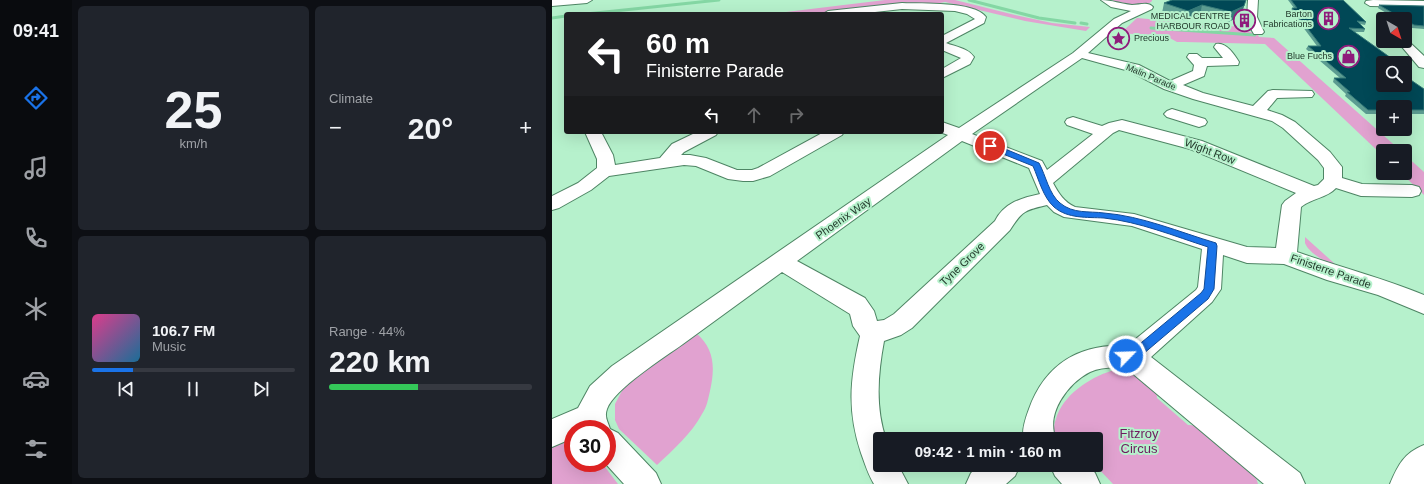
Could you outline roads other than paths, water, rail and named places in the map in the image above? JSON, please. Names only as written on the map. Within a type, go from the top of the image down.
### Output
[{"type":"street","points":[[555,2],[587,0]]},
{"type":"street","points":[[1253,0],[1252,16],[1258,32]]},
{"type":"street","name":"Phoenix Way","points":[[593,420],[593,406],[598,397],[614,381],[654,351],[782,262],[961,134],[1079,54],[1113,9],[1148,7],[1153,6],[1158,2]]},
{"type":"street","points":[[1368,2],[1424,4]]},
{"type":"street","points":[[1368,2],[1377,12]]},
{"type":"street","points":[[846,12],[902,6],[955,8],[977,14],[982,17],[980,21],[944,40]]},
{"type":"street","points":[[1113,9],[1148,7]]},
{"type":"street","points":[[944,47],[963,53],[968,57],[965,61],[944,73]]},
{"type":"street","points":[[1169,86],[1199,73],[1201,67],[1196,59],[1233,62],[1220,47]]},
{"type":"street","points":[[1409,48],[1424,64]]},
{"type":"street","name":"Malin Parade","points":[[1079,54],[1134,68],[1169,86],[1198,96],[1240,108],[1257,111],[1277,118],[1289,125],[1324,156],[1333,167],[1333,181]]},
{"type":"street","points":[[1257,111],[1273,94],[1307,94]]},
{"type":"street","points":[[1198,96],[1175,115],[1199,122]]},
{"type":"street","points":[[1072,123],[1104,132]]},
{"type":"street","name":"Wight Row","points":[[1047,190],[1104,132],[1114,126],[1122,125],[1168,136],[1208,150],[1314,193]]},
{"type":"street","name":"Finisterre Parade","points":[[944,128],[1033,163],[1038,167],[1047,190],[1061,208],[1070,213],[1134,220],[1213,246],[1247,255],[1286,256],[1335,274],[1386,289],[1424,305]]},
{"type":"street","points":[[552,204],[597,178],[605,171],[607,165],[606,161],[594,134]]},
{"type":"street","points":[[666,162],[678,148],[706,134]]},
{"type":"street","points":[[605,171],[684,160],[699,161],[737,176],[748,176],[764,172],[824,134]]},
{"type":"street","points":[[1286,256],[1292,205],[1302,197],[1325,189],[1333,181],[1361,190],[1412,191]]},
{"type":"street","name":"Tyne Grove","points":[[873,332],[885,331],[895,327],[1002,225],[1005,218],[1012,210],[1047,190]]},
{"type":"street","points":[[1132,357],[1204,296],[1209,289],[1213,246]]},
{"type":"street","points":[[782,262],[857,305],[862,311],[865,326],[873,332],[866,362],[864,386],[866,422],[873,443]]},
{"type":"street","points":[[1039,432],[1040,415],[1044,401],[1052,388],[1063,375],[1080,364],[1099,358],[1118,355],[1132,357],[1290,484]]},
{"type":"street","points":[[552,433],[564,430]]},
{"type":"street","points":[[616,453],[645,484]]},
{"type":"street","points":[[1406,484],[1416,467],[1424,460]]},
{"type":"street","points":[[885,472],[892,484]]},
{"type":"street","points":[[982,484],[996,472]]},
{"type":"street","points":[[1073,472],[1084,484]]},
{"type":"waterway","points":[[605,12],[719,0]]},
{"type":"waterway","points":[[969,0],[1039,18],[1075,23]]},
{"type":"waterway","points":[[552,18],[564,16]]},
{"type":"waterway","points":[[1081,23],[1087,24]]},
{"type":"waterway","points":[[1151,28],[1255,35]]},
{"type":"place","name":"Barton Fabrications","points":[[1328,19]]},
{"type":"place","name":"MEDICAL CENTRE HARBOUR ROAD","points":[[1245,21]]},
{"type":"place","name":"Precious","points":[[1118,38]]},
{"type":"place","name":"Blue Fuchs","points":[[1348,56]]},
{"type":"park label","name":"Fitzroy Circus","points":[[1139,440]]}]
